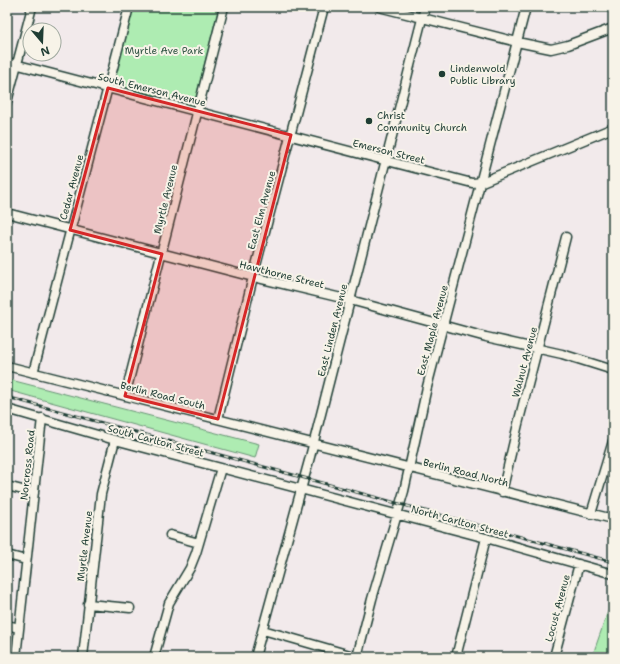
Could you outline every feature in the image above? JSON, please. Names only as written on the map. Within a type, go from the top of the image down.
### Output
[{"type":"street","points":[[7,102],[32,7]]},
{"type":"street","name":"Cedar Avenue","points":[[33,373],[129,7]]},
{"type":"street","name":"Myrtle Avenue","points":[[125,396],[224,7]]},
{"type":"street","name":"East Elm Avenue","points":[[218,419],[253,277],[324,7]]},
{"type":"street","points":[[379,7],[517,42],[554,48],[568,45],[613,28]]},
{"type":"street","name":"East Linden Avenue","points":[[256,657],[314,444],[425,7]]},
{"type":"street","name":"East Maple Avenue","points":[[357,657],[397,515],[427,387],[482,182],[526,7]]},
{"type":"street","name":"South Emerson Avenue","points":[[7,62],[291,135]]},
{"type":"street","points":[[482,182],[613,129]]},
{"type":"street","name":"Emerson Street","points":[[291,135],[472,183],[482,182]]},
{"type":"street","name":"Hawthorne Street","points":[[7,213],[162,254],[444,324],[486,337],[562,354],[613,370]]},
{"type":"street","name":"Walnut Avenue","points":[[502,492],[566,237]]},
{"type":"street","name":"Berlin Road South","points":[[7,366],[314,444]]},
{"type":"street","name":"South Carlton Street","points":[[7,409],[115,440],[301,490]]},
{"type":"street","name":"Norcross Road","points":[[16,657],[42,418]]},
{"type":"street","name":"Myrtle Avenue","points":[[82,657],[101,494],[115,440]]},
{"type":"street","points":[[591,514],[613,441]]},
{"type":"street","name":"Berlin Road North","points":[[314,444],[613,519]]},
{"type":"street","points":[[154,657],[169,603],[190,568],[199,543],[221,468]]},
{"type":"street","points":[[7,486],[34,494]]},
{"type":"street","name":"North Carlton Street","points":[[301,490],[486,538],[613,574]]},
{"type":"street","points":[[170,535],[199,543]]},
{"type":"street","points":[[456,657],[486,538]]},
{"type":"street","points":[[7,555],[26,560]]},
{"type":"street","name":"Locust Avenue","points":[[554,657],[579,564]]},
{"type":"street","points":[[88,604],[130,608]]},
{"type":"street","points":[[7,625],[19,628]]},
{"type":"street","points":[[263,630],[357,657]]},
{"type":"highlighted area","points":[[108,88],[291,135],[218,419],[125,396],[162,254],[70,230]]},
{"type":"green space","name":"Myrtle Ave Park","points":[[132,7],[219,7],[194,105],[112,84]]},
{"type":"green space","points":[[7,379],[259,444],[255,458],[7,390]]},
{"type":"green space","points":[[613,597],[613,657],[592,657]]},
{"type":"railway","points":[[7,397],[613,562]]},
{"type":"place","name":"Lindenwold Public Library","points":[[442,74]]},
{"type":"place","name":"Christ Community Church","points":[[369,121]]}]
